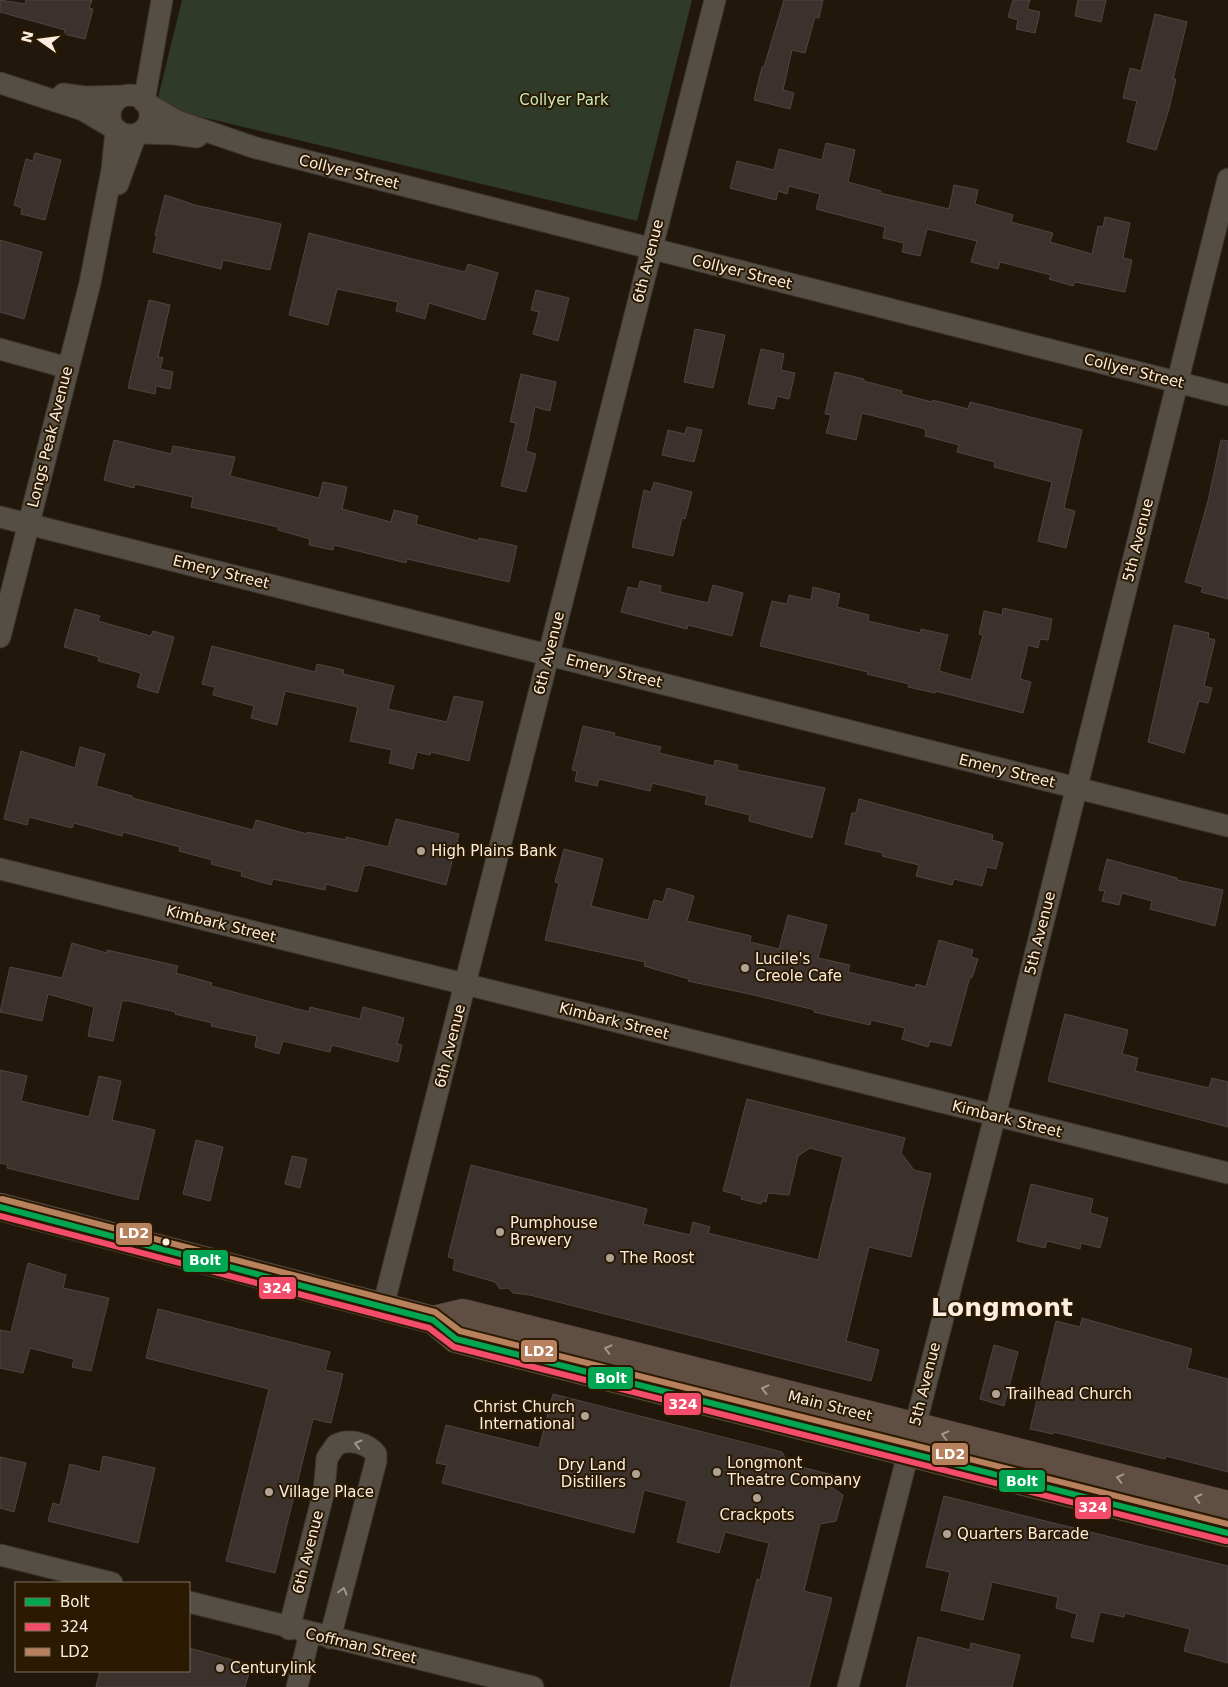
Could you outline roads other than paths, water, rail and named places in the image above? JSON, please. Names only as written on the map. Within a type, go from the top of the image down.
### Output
[{"type":"highway","name":"Main Street","points":[[0,1207],[432,1320],[456,1339],[911,1440],[1228,1505]]},
{"type":"highway","name":"Main Street","points":[[911,1440],[1228,1534]]},
{"type":"street","points":[[134,99],[160,0]]},
{"type":"street","name":"6th Avenue","points":[[383,1307],[715,0]]},
{"type":"street","name":"Collyer Street","points":[[0,83],[21,88],[86,97],[134,99],[178,121],[256,148]]},
{"type":"street","name":"Collyer Street","points":[[21,88],[83,110],[127,131],[174,134],[256,148],[1228,395]]},
{"type":"street","points":[[134,99],[150,116],[144,128],[127,131],[110,117],[110,110],[112,104],[134,99]]},
{"type":"street","name":"Longs Peak Avenue","points":[[0,637],[127,131]]},
{"type":"street","name":"5th Avenue","points":[[848,1687],[995,1116],[1228,179]]},
{"type":"street","points":[[0,349],[68,368]]},
{"type":"street","name":"Emery Street","points":[[0,517],[1228,826]]},
{"type":"street","name":"Kimbark Street","points":[[0,869],[1228,1173]]},
{"type":"street","name":"6th Avenue","points":[[289,1628],[324,1490],[327,1458],[336,1444],[352,1442],[370,1448],[376,1454],[376,1461],[320,1636],[296,1687]]},
{"type":"street","points":[[0,1555],[108,1582]]},
{"type":"street","name":"Coffman Street","points":[[190,1602],[320,1636],[533,1687]]},
{"type":"place","name":"High Plains Bank","points":[[421,851]]},
{"type":"place","name":"Lucile's Creole Cafe","points":[[745,968]]},
{"type":"place","name":"Pumphouse Brewery","points":[[500,1232]]},
{"type":"place","name":"The Roost","points":[[610,1258]]},
{"type":"place","name":"Trailhead Church","points":[[996,1394]]},
{"type":"place","name":"Christ Church International","points":[[585,1416]]},
{"type":"place","name":"Longmont Theatre Company","points":[[717,1472]]},
{"type":"place","name":"Dry Land Distillers","points":[[636,1474]]},
{"type":"place","name":"Village Place","points":[[269,1492]]},
{"type":"place","name":"Crackpots","points":[[757,1498]]},
{"type":"place","name":"Quarters Barcade","points":[[947,1534]]},
{"type":"place","name":"Centurylink","points":[[220,1668]]},
{"type":"district","name":"Longmont","points":[[1002,1307]]},
{"type":"park label","name":"Collyer Park","points":[[564,100]]}]
